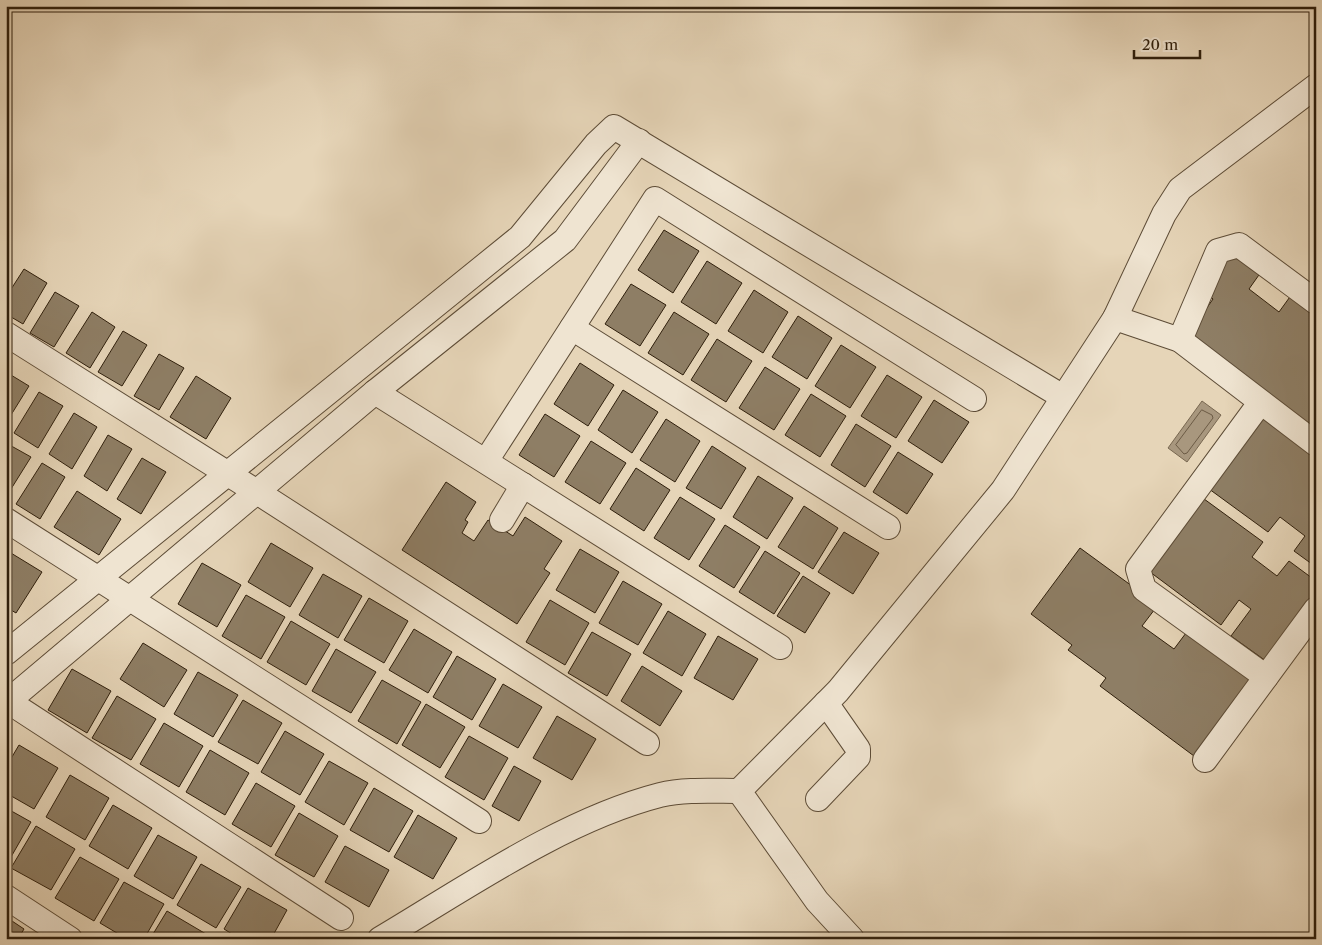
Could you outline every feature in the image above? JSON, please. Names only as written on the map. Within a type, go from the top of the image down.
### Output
[{"type":"street","points":[[380,939],[550,840],[608,812],[660,795],[691,791],[739,792],[826,703],[1003,490],[1115,318],[1164,214],[1180,188],[1316,86]]},
{"type":"street","points":[[6,653],[520,237],[596,144],[614,127],[639,140],[1063,397]]},
{"type":"street","points":[[341,918],[7,702],[376,392],[565,240],[639,140]]},
{"type":"street","points":[[486,462],[655,199],[974,399]]},
{"type":"street","points":[[1180,340],[1218,251],[1239,244],[1316,302]]},
{"type":"street","points":[[1115,318],[1180,340],[1316,444]]},
{"type":"street","points":[[572,328],[888,527]]},
{"type":"street","points":[[6,334],[257,492],[647,743]]},
{"type":"street","points":[[376,392],[780,647]]},
{"type":"street","points":[[1260,403],[1138,569],[1144,589],[1266,677]]},
{"type":"street","points":[[502,520],[523,485]]},
{"type":"street","points":[[6,520],[479,821]]},
{"type":"street","points":[[1205,760],[1316,609]]},
{"type":"street","points":[[818,799],[858,757],[858,749],[826,703]]},
{"type":"street","points":[[739,792],[817,901],[852,939]]},
{"type":"street","points":[[6,896],[70,939]]},
{"type":"water","points":[[1202,401],[1221,415],[1187,462],[1168,448]]},
{"type":"building","points":[[664,230],[699,251],[673,293],[638,270]]},
{"type":"building","points":[[1235,249],[1261,272],[1249,289],[1279,312],[1292,294],[1316,311],[1316,430],[1189,338],[1197,322],[1213,299],[1204,292]]},
{"type":"building","points":[[6,257],[12,261],[6,270]]},
{"type":"building","points":[[707,261],[742,283],[716,324],[681,302]]},
{"type":"building","points":[[24,269],[47,283],[23,324],[6,314],[6,297]]},
{"type":"building","points":[[631,284],[666,305],[640,346],[605,324]]},
{"type":"building","points":[[754,290],[788,312],[763,353],[728,331]]},
{"type":"building","points":[[55,292],[79,306],[54,347],[30,333]]},
{"type":"building","points":[[92,312],[115,327],[90,368],[66,353]]},
{"type":"building","points":[[674,312],[709,334],[683,375],[648,353]]},
{"type":"building","points":[[798,316],[832,338],[807,379],[772,357]]},
{"type":"building","points":[[123,331],[147,345],[122,386],[98,372]]},
{"type":"building","points":[[717,339],[752,361],[726,402],[691,380]]},
{"type":"building","points":[[841,345],[876,367],[850,408],[815,386]]},
{"type":"building","points":[[159,354],[184,368],[159,410],[134,396]]},
{"type":"building","points":[[580,363],[614,385],[588,426],[554,404]]},
{"type":"building","points":[[765,367],[800,389],[774,430],[739,408]]},
{"type":"building","points":[[6,372],[29,386],[6,423]]},
{"type":"building","points":[[887,375],[922,397],[896,438],[861,416]]},
{"type":"building","points":[[196,376],[231,398],[206,439],[170,417]]},
{"type":"building","points":[[623,390],[658,412],[632,453],[598,430]]},
{"type":"building","points":[[39,392],[63,406],[38,448],[14,433]]},
{"type":"building","points":[[811,394],[846,416],[820,457],[785,435]]},
{"type":"building","points":[[934,400],[969,422],[942,463],[908,441]]},
{"type":"building","points":[[1260,412],[1316,453],[1316,567],[1294,551],[1305,536],[1280,517],[1268,532],[1205,486]]},
{"type":"building","points":[[74,413],[97,427],[72,469],[49,454]]},
{"type":"building","points":[[545,414],[580,436],[554,477],[519,455]]},
{"type":"building","points":[[666,419],[700,441],[675,482],[640,460]]},
{"type":"building","points":[[856,424],[891,446],[865,487],[831,465]]},
{"type":"building","points":[[108,435],[132,449],[107,491],[84,476]]},
{"type":"building","points":[[591,441],[626,463],[600,504],[565,482]]},
{"type":"building","points":[[6,443],[31,457],[6,497]]},
{"type":"building","points":[[712,446],[746,468],[721,509],[686,488]]},
{"type":"building","points":[[898,452],[933,474],[907,514],[873,492]]},
{"type":"building","points":[[142,458],[166,472],[141,514],[117,499]]},
{"type":"building","points":[[42,463],[65,477],[40,519],[16,504]]},
{"type":"building","points":[[636,468],[670,490],[644,531],[610,509]]},
{"type":"building","points":[[758,476],[793,498],[767,539],[733,517]]},
{"type":"building","points":[[446,482],[476,502],[465,520],[468,522],[462,533],[474,541],[488,520],[513,536],[525,517],[562,541],[544,569],[550,573],[517,624],[402,550]]},
{"type":"building","points":[[77,491],[121,519],[99,555],[54,527]]},
{"type":"building","points":[[1200,496],[1263,542],[1252,557],[1277,576],[1289,561],[1316,581],[1316,595],[1266,661],[1231,636],[1251,609],[1239,600],[1221,625],[1146,569]]},
{"type":"building","points":[[680,497],[715,519],[689,560],[654,538]]},
{"type":"building","points":[[804,506],[838,528],[813,569],[778,547]]},
{"type":"building","points":[[725,525],[760,547],[734,588],[699,566]]},
{"type":"building","points":[[844,532],[879,553],[853,594],[818,572]]},
{"type":"building","points":[[271,543],[313,568],[290,607],[248,582]]},
{"type":"building","points":[[1080,548],[1158,605],[1142,626],[1174,649],[1192,625],[1261,675],[1198,759],[1100,686],[1106,678],[1068,650],[1072,645],[1031,614]]},
{"type":"building","points":[[580,549],[619,572],[595,613],[556,590]]},
{"type":"building","points":[[6,550],[42,572],[16,613],[6,607]]},
{"type":"building","points":[[765,551],[800,573],[774,614],[739,592]]},
{"type":"building","points":[[202,563],[241,585],[217,627],[178,604]]},
{"type":"building","points":[[323,574],[362,596],[338,638],[299,615]]},
{"type":"building","points":[[803,576],[830,593],[805,633],[777,616]]},
{"type":"building","points":[[623,581],[662,604],[638,645],[599,623]]},
{"type":"building","points":[[246,595],[285,617],[261,659],[222,636]]},
{"type":"building","points":[[369,598],[408,621],[384,663],[344,640]]},
{"type":"building","points":[[550,600],[589,623],[565,665],[526,642]]},
{"type":"building","points":[[668,611],[706,634],[682,676],[643,653]]},
{"type":"building","points":[[291,621],[330,644],[306,685],[267,662]]},
{"type":"building","points":[[414,629],[452,652],[428,693],[389,670]]},
{"type":"building","points":[[592,632],[631,654],[607,696],[568,673]]},
{"type":"building","points":[[718,636],[758,659],[733,700],[694,678]]},
{"type":"building","points":[[143,643],[187,670],[164,707],[120,679]]},
{"type":"building","points":[[336,649],[376,672],[351,713],[312,691]]},
{"type":"building","points":[[457,656],[496,679],[472,720],[433,697]]},
{"type":"building","points":[[642,666],[682,691],[660,726],[621,701]]},
{"type":"building","points":[[72,669],[111,691],[87,733],[48,710]]},
{"type":"building","points":[[198,672],[238,695],[213,737],[174,714]]},
{"type":"building","points":[[382,680],[421,702],[397,744],[358,721]]},
{"type":"building","points":[[503,684],[542,707],[518,748],[479,726]]},
{"type":"building","points":[[117,696],[156,719],[131,760],[92,738]]},
{"type":"building","points":[[243,700],[282,723],[258,764],[218,742]]},
{"type":"building","points":[[426,704],[465,727],[440,768],[402,745]]},
{"type":"building","points":[[557,716],[596,739],[572,780],[533,758]]},
{"type":"building","points":[[164,723],[203,746],[179,787],[140,764]]},
{"type":"building","points":[[285,731],[324,754],[300,795],[261,772]]},
{"type":"building","points":[[469,736],[508,758],[484,800],[445,777]]},
{"type":"building","points":[[19,745],[58,768],[34,809],[6,793],[6,767]]},
{"type":"building","points":[[210,750],[249,773],[225,815],[186,792]]},
{"type":"building","points":[[329,761],[368,783],[344,825],[305,802]]},
{"type":"building","points":[[514,766],[541,781],[519,821],[492,806]]},
{"type":"building","points":[[70,775],[109,798],[85,840],[46,817]]},
{"type":"building","points":[[256,783],[295,806],[271,847],[232,824]]},
{"type":"building","points":[[374,788],[413,811],[389,852],[350,830]]},
{"type":"building","points":[[113,805],[152,828],[128,869],[89,846]]},
{"type":"building","points":[[6,808],[31,822],[7,864],[6,863]]},
{"type":"building","points":[[299,813],[338,836],[314,877],[275,855]]},
{"type":"building","points":[[418,815],[457,838],[433,879],[394,857]]},
{"type":"building","points":[[36,826],[75,849],[51,890],[11,868]]},
{"type":"building","points":[[158,835],[197,857],[173,899],[134,876]]},
{"type":"building","points":[[345,846],[389,870],[369,907],[325,882]]},
{"type":"building","points":[[80,857],[119,879],[94,921],[55,898]]},
{"type":"building","points":[[201,864],[241,887],[216,928],[177,905]]},
{"type":"building","points":[[124,882],[164,904],[144,939],[127,939],[100,923]]},
{"type":"building","points":[[248,888],[287,910],[271,939],[240,939],[224,929]]},
{"type":"building","points":[[167,911],[206,934],[203,939],[150,939]]},
{"type":"building","points":[[6,917],[24,929],[18,939],[6,939]]}]
